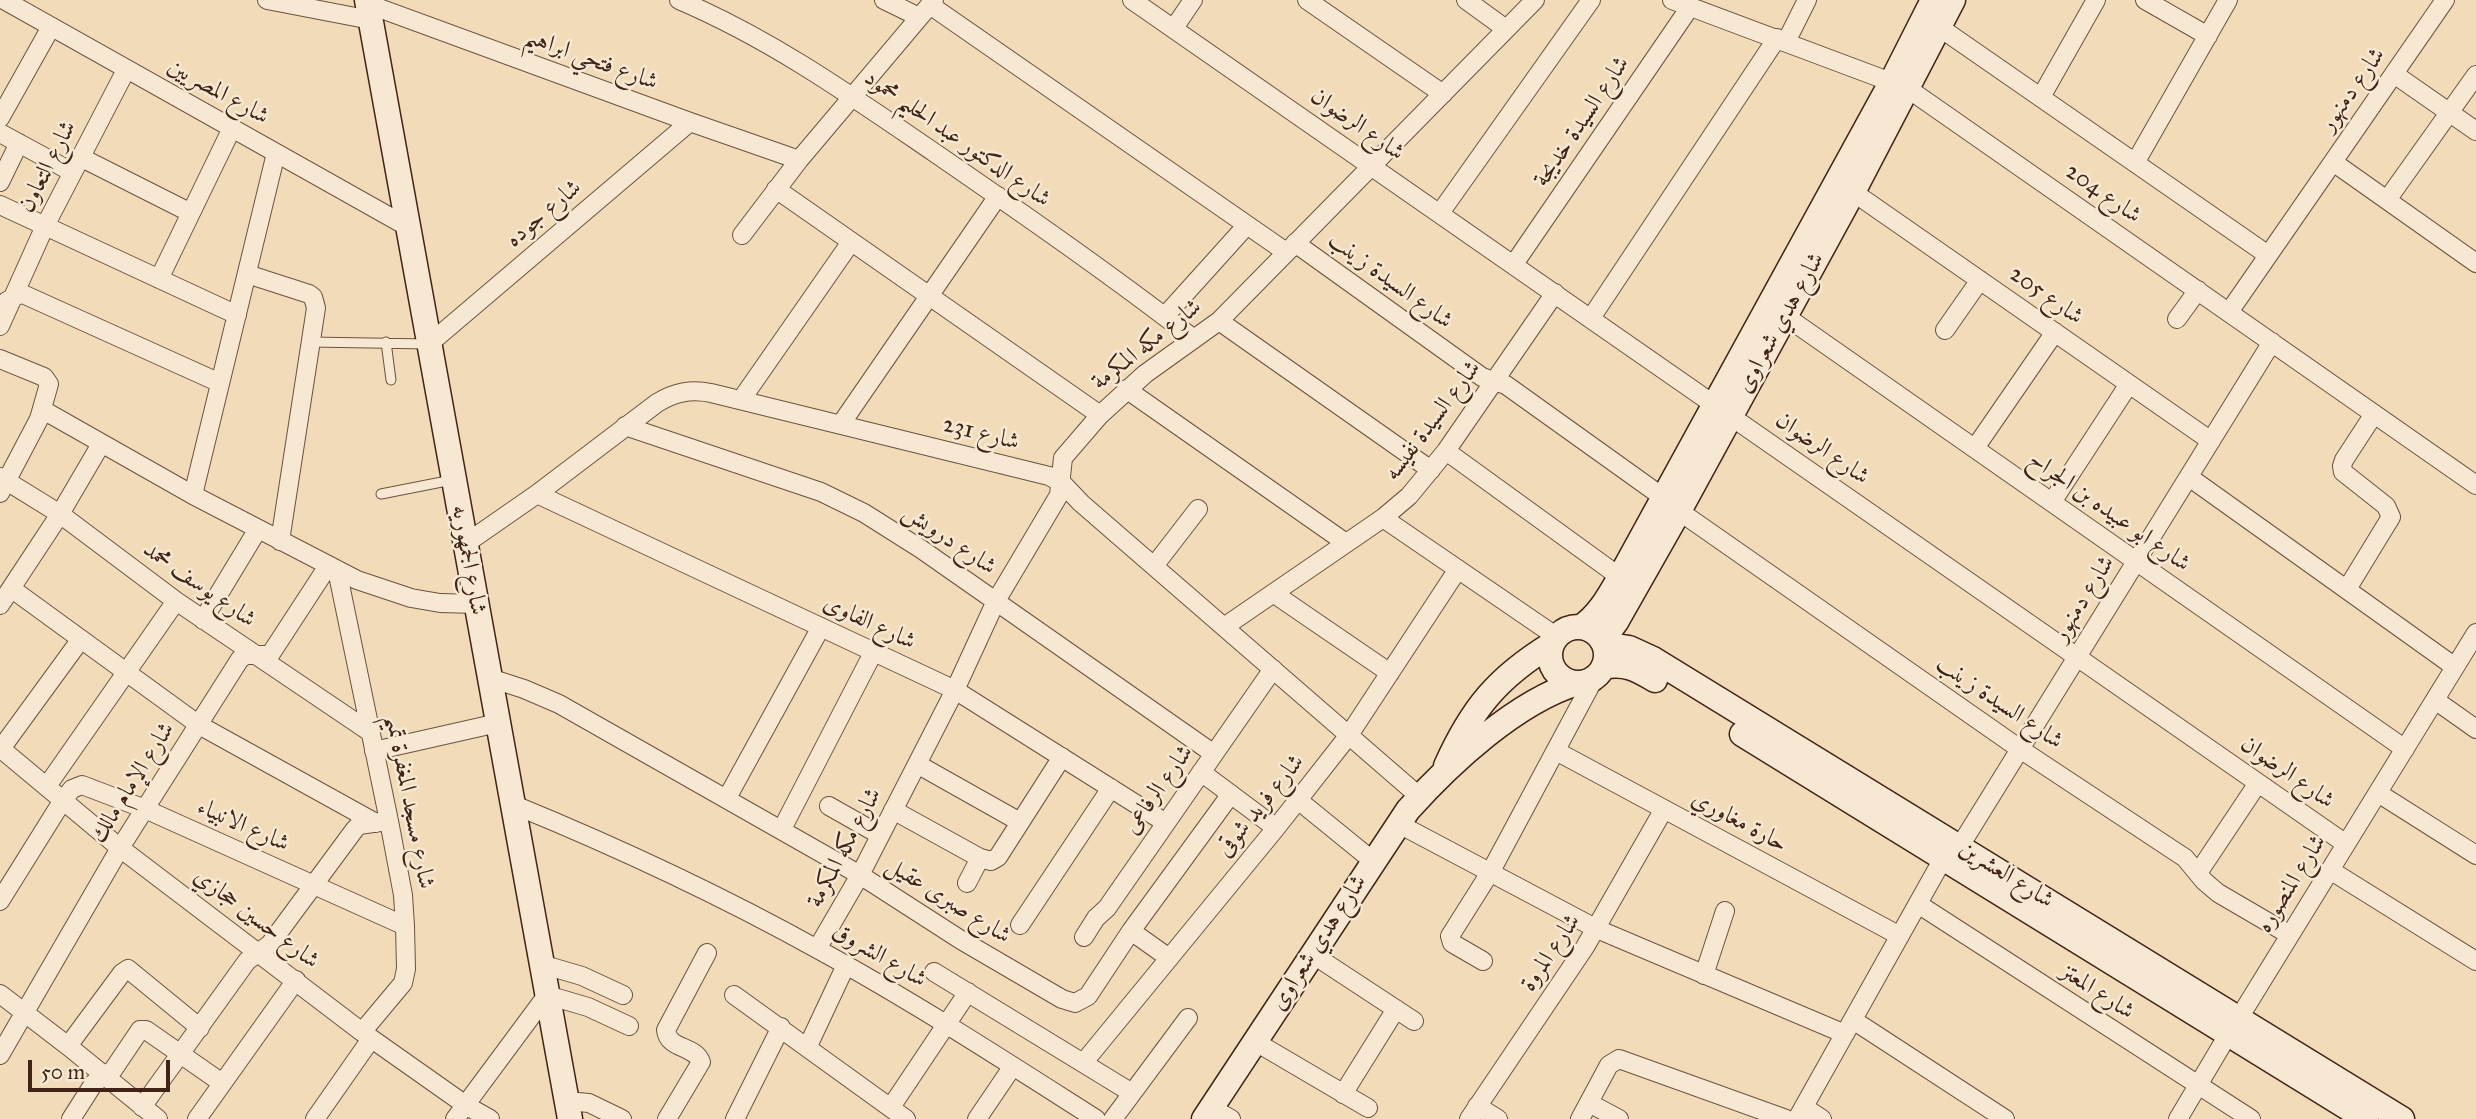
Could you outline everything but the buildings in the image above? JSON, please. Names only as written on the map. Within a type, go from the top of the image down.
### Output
[{"type":"street","name":"شارع المصريين","points":[[4,0],[408,227]]},
{"type":"street","points":[[267,0],[369,8]]},
{"type":"street","name":"شارع الدكتور عبد الحليم محمود","points":[[680,0],[706,5],[852,96],[998,196],[1194,339]]},
{"type":"street","name":"شارع السيدة زينب","points":[[884,0],[928,7],[1247,225],[1290,248],[1482,377],[1506,385],[1671,505],[2020,749],[2185,858],[2218,893],[2290,935]]},
{"type":"street","name":"شارع الرضوان","points":[[1132,0],[2346,844]]},
{"type":"street","points":[[1174,28],[1193,0]]},
{"type":"street","points":[[1307,0],[1443,94]]},
{"type":"street","points":[[1466,0],[1506,29]]},
{"type":"street","name":"شارع مكه المكرمة","points":[[817,949],[860,875],[955,690],[996,601],[1056,501],[1062,483],[1061,466],[1067,450],[1126,389],[1219,320],[1535,0]]},
{"type":"street","points":[[1440,213],[1591,0]]},
{"type":"street","name":"شارع 204","points":[[1672,0],[1697,5],[1899,84],[2476,485]]},
{"type":"street","points":[[1591,318],[1807,0]]},
{"type":"street","name":"شارع هدي شعراوى","points":[[1722,410],[1785,316],[1853,192],[1933,0]]},
{"type":"street","name":"شارع هدي شعراوى","points":[[1215,1115],[1254,1041],[1398,823],[1443,773],[1532,703],[1596,662],[1671,505],[1722,410],[1899,84],[1939,27],[1953,0]]},
{"type":"street","points":[[2040,97],[2096,0]]},
{"type":"street","points":[[2146,0],[2208,36]]},
{"type":"street","points":[[2135,163],[2228,0]]},
{"type":"street","name":"شارع دمنهور","points":[[2229,312],[2445,0]]},
{"type":"street","name":"شارع السيدة خديجة","points":[[1514,264],[1697,5]]},
{"type":"street","points":[[742,235],[799,160],[928,7]]},
{"type":"street","name":"شارع فتحي ابراهيم","points":[[369,8],[799,160]]},
{"type":"street","name":"شارع الجمهوريه","points":[[369,8],[568,1110]]},
{"type":"street","points":[[0,118],[51,27]]},
{"type":"street","points":[[1939,27],[2268,255]]},
{"type":"street","name":"شارع التعاون","points":[[0,326],[6,300],[126,70]]},
{"type":"street","points":[[2394,74],[2476,131]]},
{"type":"street","points":[[2387,200],[2476,75]]},
{"type":"street","name":"شارع جوده","points":[[429,344],[690,122]]},
{"type":"street","points":[[159,279],[232,128]]},
{"type":"street","points":[[0,133],[191,213]]},
{"type":"street","points":[[0,182],[19,143]]},
{"type":"street","points":[[193,495],[276,153]]},
{"type":"street","points":[[2333,162],[2476,263]]},
{"type":"street","points":[[776,189],[1100,415]]},
{"type":"street","name":"شارع 205","points":[[1853,192],[2211,441]]},
{"type":"street","points":[[841,424],[998,196]]},
{"type":"street","points":[[0,205],[237,315]]},
{"type":"street","points":[[1165,316],[1247,225]]},
{"type":"street","points":[[741,400],[851,242]]},
{"type":"street","points":[[247,274],[309,293],[316,308],[280,541]]},
{"type":"street","points":[[1945,330],[1980,280]]},
{"type":"street","points":[[2177,319],[2198,290]]},
{"type":"street","name":"شارع السيدة نفيسه","points":[[1224,627],[1383,518],[1409,496],[1446,451],[1555,293]]},
{"type":"street","points":[[6,300],[20,294],[25,295],[220,383]]},
{"type":"street","name":"شارع ابو عبيده بن الجراح","points":[[1785,316],[2405,749]]},
{"type":"street","points":[[1219,320],[1431,470]]},
{"type":"street","points":[[1975,448],[2055,332]]},
{"type":"street","name":"شارع دمنهور","points":[[1800,1113],[1918,904],[2020,749],[2272,342]]},
{"type":"street","points":[[0,359],[47,380],[49,388],[43,410],[3,483]]},
{"type":"street","points":[[2052,502],[2129,384]]},
{"type":"street","points":[[1126,389],[1346,543]]},
{"type":"street","name":"شارع 231","points":[[465,544],[537,494],[657,402],[678,393],[700,391],[741,400],[1049,476],[1062,483],[1081,503],[1420,797]]},
{"type":"street","points":[[43,410],[193,495],[357,580],[411,598],[440,603],[476,604]]},
{"type":"street","points":[[2347,589],[2392,517],[2386,506],[2343,472],[2344,460],[2374,414]]},
{"type":"street","name":"شارع درويش","points":[[625,426],[843,501],[996,601],[1214,754]]},
{"type":"street","points":[[0,605],[60,514],[101,444]]},
{"type":"street","points":[[1446,451],[1620,577]]},
{"type":"street","points":[[2189,477],[2455,667]]},
{"type":"street","name":"شارع يوسف محمد","points":[[3,483],[60,514],[203,620],[370,732]]},
{"type":"street","name":"شارع الفاوى","points":[[537,494],[955,690],[1166,823]]},
{"type":"street","name":"شارع هدي شعراوى","points":[[1581,627],[1599,610],[1671,505]]},
{"type":"street","points":[[1154,566],[1198,509]]},
{"type":"street","points":[[1383,518],[1555,640]]},
{"type":"street","points":[[203,620],[258,529]]},
{"type":"street","name":"شارع الإمام مالك","points":[[0,1055],[120,848],[240,659],[246,655],[270,655],[332,568]]},
{"type":"street","name":"شارع مسجد المغفرة تميم","points":[[315,1119],[402,983],[406,969],[402,895],[382,822],[374,751],[332,568]]},
{"type":"street","name":"شارع فريد شوقى","points":[[1084,1062],[1349,735],[1458,569]]},
{"type":"street","points":[[12,589],[199,725],[382,822]]},
{"type":"street","points":[[1273,593],[1390,673]]},
{"type":"street","points":[[47,786],[176,601]]},
{"type":"street","points":[[727,798],[821,626]]},
{"type":"street","points":[[1483,961],[1452,943],[1449,938],[1491,871],[1556,751],[1596,662],[1596,634],[1581,627],[1572,628],[1555,640],[1550,653],[1555,670],[1561,677],[1596,662]]},
{"type":"street","name":"شارع المنصوره","points":[[2178,1119],[2476,633]]},
{"type":"street","points":[[0,749],[81,639]]},
{"type":"street","name":"شارع هدي شعراوى","points":[[1443,773],[1457,740],[1475,711],[1499,681],[1555,640]]},
{"type":"street","points":[[782,829],[874,651]]},
{"type":"street","name":"شارع العشرين","points":[[1596,662],[1637,669],[1952,852],[2234,1025],[2403,1119]]},
{"type":"street","name":"شارع الرفاعى","points":[[1084,937],[1273,669]]},
{"type":"street","name":"شارع صبرى عقيل","points":[[490,678],[559,704],[782,829],[961,940],[1062,999],[1074,1003],[1087,996],[1231,794]]},
{"type":"street","points":[[2435,700],[2476,729]]},
{"type":"street","points":[[374,751],[498,723]]},
{"type":"street","name":"شارع حسين حجازي","points":[[0,749],[120,848],[296,980],[461,1112],[490,1119]]},
{"type":"street","name":"حارة مغاوري","points":[[1556,751],[1900,936]]},
{"type":"street","points":[[893,810],[991,861],[998,857],[1062,757]]},
{"type":"street","points":[[917,764],[1020,822]]},
{"type":"street","points":[[1201,772],[1276,828]]},
{"type":"street","points":[[2198,873],[2258,783]]},
{"type":"street","name":"شارع الانبياء","points":[[63,800],[72,789],[82,785],[145,809],[405,926]]},
{"type":"street","points":[[1020,925],[1111,788]]},
{"type":"street","points":[[2378,793],[2476,855]]},
{"type":"street","points":[[0,901],[63,800]]},
{"type":"street","points":[[1298,800],[1373,861]]},
{"type":"street","name":"شارع الشروق","points":[[512,804],[677,876],[817,949],[948,1024],[1096,1119]]},
{"type":"street","points":[[829,806],[880,835]]},
{"type":"street","name":"شارع المروة","points":[[1473,1112],[1597,929],[1664,809]]},
{"type":"street","points":[[142,1107],[247,961],[270,944],[355,829],[359,825],[382,822]]},
{"type":"street","points":[[1398,823],[1597,929],[1704,975],[1849,1027],[2005,1119]]},
{"type":"street","points":[[967,883],[981,858]]},
{"type":"street","points":[[2330,870],[2476,961]]},
{"type":"street","name":"شارع المعتز","points":[[1918,904],[2251,1119]]},
{"type":"street","points":[[1704,975],[1725,911]]},
{"type":"street","points":[[1131,931],[1169,958]]},
{"type":"street","points":[[667,1119],[701,1062],[696,1054],[671,1042],[666,1030],[707,953]]},
{"type":"street","points":[[1312,954],[1414,1021]]},
{"type":"street","points":[[541,964],[582,976],[624,995]]},
{"type":"street","points":[[808,1046],[846,965]]},
{"type":"street","points":[[68,1046],[125,970],[132,971],[200,1028]]},
{"type":"street","points":[[934,972],[1132,1093]]},
{"type":"street","points":[[197,1119],[296,980]]},
{"type":"street","points":[[734,995],[901,1115],[948,1024],[968,992]]},
{"type":"street","points":[[0,994],[158,1119]]},
{"type":"street","points":[[461,1112],[547,995],[588,1007],[629,1026]]},
{"type":"street","points":[[1343,1094],[1396,1009]]},
{"type":"street","points":[[1113,1119],[1188,1018]]},
{"type":"street","name":"شارع العشرين","points":[[2234,1025],[2366,1119]]},
{"type":"street","points":[[735,1119],[781,1027]]},
{"type":"street","points":[[71,1119],[94,1083],[113,1070],[140,1030],[146,1030],[222,1083]]},
{"type":"street","points":[[1254,1041],[1368,1108]]},
{"type":"street","points":[[1619,1119],[1584,1111],[1609,1065],[1619,1059],[1786,1119]]},
{"type":"street","points":[[976,1119],[1013,1066]]},
{"type":"street","points":[[568,1110],[589,1103],[622,1119]]},
{"type":"street","points":[[1473,1112],[1498,1119]]},
{"type":"street","points":[[1800,1113],[1822,1119]]},
{"type":"lane","points":[[311,342],[429,344]]},
{"type":"lane","points":[[386,342],[391,380]]},
{"type":"lane","points":[[381,494],[453,480]]}]
